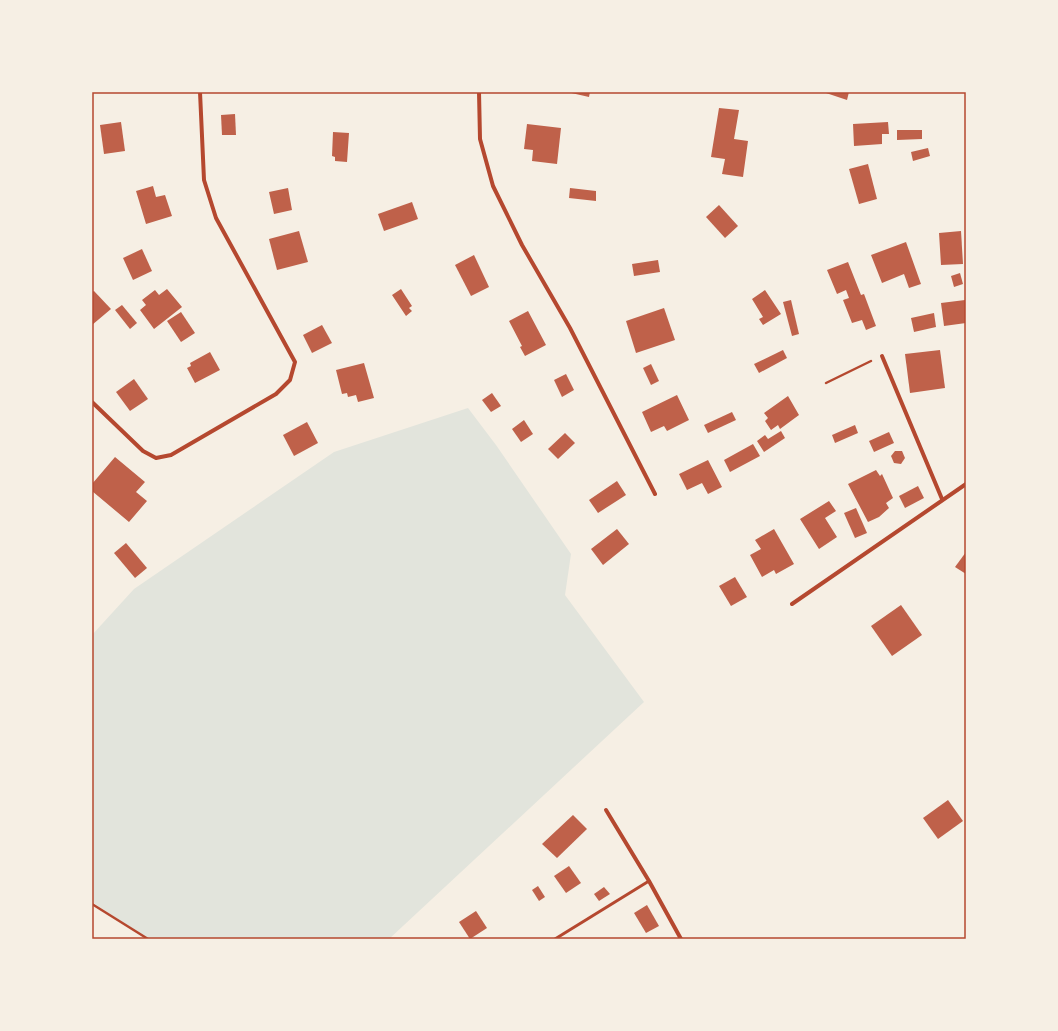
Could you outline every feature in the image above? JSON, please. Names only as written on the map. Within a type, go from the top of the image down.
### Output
[{"type":"street","points":[[92,402],[143,451],[156,458],[171,455],[276,394],[290,380],[295,362],[216,218],[204,180],[200,92]]},
{"type":"street","points":[[479,92],[480,139],[493,186],[522,245],[570,328],[655,494]]},
{"type":"street","points":[[882,356],[942,499]]},
{"type":"street","points":[[792,604],[942,499],[966,484]]},
{"type":"street","points":[[606,810],[649,881],[681,939]]},
{"type":"lane","points":[[555,939],[649,881]]},
{"type":"path","points":[[826,383],[882,356]]},
{"type":"path","points":[[92,904],[148,939]]},
{"type":"shaded area","points":[[468,408],[496,445],[571,554],[565,595],[644,702],[389,939],[148,939],[92,902],[92,635],[134,589],[334,452]]},
{"type":"building","points":[[567,92],[590,92],[589,97]]},
{"type":"building","points":[[823,92],[849,92],[847,100]]},
{"type":"building","points":[[719,108],[739,110],[734,139],[748,141],[743,177],[722,174],[725,159],[711,157]]},
{"type":"building","points":[[235,114],[236,135],[222,135],[221,115]]},
{"type":"building","points":[[121,122],[125,151],[104,154],[100,125]]},
{"type":"building","points":[[888,122],[889,134],[882,134],[882,144],[854,146],[853,124]]},
{"type":"building","points":[[527,124],[561,128],[557,164],[532,161],[533,150],[524,149]]},
{"type":"building","points":[[897,130],[922,130],[922,139],[897,140]]},
{"type":"building","points":[[333,132],[349,133],[347,162],[335,161],[335,157],[332,156]]},
{"type":"building","points":[[928,148],[930,156],[913,161],[911,152]]},
{"type":"building","points":[[868,164],[877,199],[859,204],[849,169]]},
{"type":"building","points":[[153,186],[156,197],[165,195],[172,216],[146,224],[136,191]]},
{"type":"building","points":[[288,188],[292,210],[274,214],[269,192]]},
{"type":"building","points":[[570,188],[596,191],[596,201],[569,198]]},
{"type":"building","points":[[412,202],[418,219],[384,231],[378,214]]},
{"type":"building","points":[[719,205],[738,226],[725,238],[706,217]]},
{"type":"building","points":[[299,231],[308,262],[277,270],[269,239]]},
{"type":"building","points":[[961,231],[963,264],[941,265],[939,233]]},
{"type":"building","points":[[906,242],[921,284],[909,288],[904,274],[882,283],[871,255]]},
{"type":"building","points":[[142,249],[152,271],[133,280],[123,258]]},
{"type":"building","points":[[474,255],[489,287],[471,296],[455,265]]},
{"type":"building","points":[[658,260],[660,272],[634,276],[632,264]]},
{"type":"building","points":[[848,262],[861,295],[864,294],[876,326],[866,330],[862,320],[852,323],[843,300],[849,298],[846,290],[837,294],[827,270]]},
{"type":"building","points":[[960,273],[963,284],[954,287],[951,276]]},
{"type":"building","points":[[167,289],[182,307],[154,329],[140,310],[146,305],[142,300],[155,290],[159,295]]},
{"type":"building","points":[[401,289],[412,306],[409,308],[412,311],[406,316],[392,295]]},
{"type":"building","points":[[765,290],[781,314],[763,325],[759,319],[763,317],[752,299]]},
{"type":"building","points":[[94,291],[111,309],[92,325],[92,292]]},
{"type":"building","points":[[791,300],[799,334],[792,336],[783,302]]},
{"type":"building","points":[[965,300],[966,323],[944,326],[941,303]]},
{"type":"building","points":[[122,305],[137,323],[130,329],[115,310]]},
{"type":"building","points":[[664,308],[675,340],[636,353],[626,321]]},
{"type":"building","points":[[528,311],[546,345],[525,356],[520,347],[522,346],[509,321]]},
{"type":"building","points":[[181,312],[195,333],[181,342],[167,321]]},
{"type":"building","points":[[934,313],[936,327],[914,332],[911,318]]},
{"type":"building","points":[[322,325],[332,343],[312,353],[303,335]]},
{"type":"building","points":[[783,350],[787,358],[759,373],[754,364]]},
{"type":"building","points":[[940,350],[945,388],[910,393],[905,354]]},
{"type":"building","points":[[210,352],[220,370],[195,383],[187,368],[191,366],[190,363]]},
{"type":"building","points":[[364,363],[374,398],[358,402],[356,395],[348,397],[347,393],[342,394],[336,370]]},
{"type":"building","points":[[651,364],[659,381],[651,385],[643,368]]},
{"type":"building","points":[[566,374],[574,390],[562,397],[554,380]]},
{"type":"building","points":[[134,379],[148,399],[130,411],[116,392]]},
{"type":"building","points":[[492,393],[501,406],[491,412],[482,400]]},
{"type":"building","points":[[677,395],[689,420],[667,431],[664,426],[651,432],[642,412]]},
{"type":"building","points":[[788,396],[799,415],[780,429],[778,425],[771,430],[765,421],[768,418],[764,413]]},
{"type":"building","points":[[732,412],[736,420],[708,433],[704,425]]},
{"type":"building","points":[[524,420],[533,434],[521,442],[512,429]]},
{"type":"building","points":[[307,422],[318,443],[294,456],[283,435]]},
{"type":"building","points":[[855,425],[858,433],[835,443],[832,435]]},
{"type":"building","points":[[781,431],[785,438],[764,452],[757,441],[765,435],[768,439]]},
{"type":"building","points":[[889,432],[894,443],[874,452],[869,441]]},
{"type":"building","points":[[565,433],[575,443],[558,459],[548,449]]},
{"type":"building","points":[[753,444],[760,456],[730,472],[724,460]]},
{"type":"building","points":[[895,451],[902,451],[905,458],[901,464],[894,463],[891,456]]},
{"type":"building","points":[[115,457],[145,482],[136,492],[147,501],[129,522],[92,491],[92,484]]},
{"type":"building","points":[[708,460],[722,487],[708,494],[702,483],[687,490],[679,474]]},
{"type":"building","points":[[876,470],[880,476],[882,474],[893,498],[886,503],[889,508],[879,517],[868,522],[848,484]]},
{"type":"building","points":[[617,481],[626,495],[598,513],[589,500]]},
{"type":"building","points":[[918,486],[924,498],[905,508],[899,496]]},
{"type":"building","points":[[829,501],[836,511],[825,518],[837,537],[819,549],[800,519]]},
{"type":"building","points":[[856,508],[867,533],[855,538],[844,513]]},
{"type":"building","points":[[617,529],[629,544],[603,565],[591,549]]},
{"type":"building","points":[[774,529],[794,564],[776,574],[774,570],[762,577],[750,555],[761,549],[755,540]]},
{"type":"building","points":[[126,543],[147,568],[135,578],[114,553]]},
{"type":"building","points":[[966,552],[966,574],[955,567]]},
{"type":"building","points":[[735,577],[747,597],[731,606],[719,586]]},
{"type":"building","points":[[901,605],[922,635],[892,656],[871,626]]},
{"type":"building","points":[[948,800],[963,821],[938,839],[923,818]]},
{"type":"building","points":[[573,815],[587,829],[557,858],[542,844]]},
{"type":"building","points":[[569,866],[581,883],[566,893],[554,876]]},
{"type":"building","points":[[538,886],[545,897],[539,901],[532,890]]},
{"type":"building","points":[[604,887],[610,894],[599,901],[594,894]]},
{"type":"building","points":[[647,905],[659,926],[646,933],[634,913]]},
{"type":"building","points":[[476,911],[487,928],[470,939],[459,922]]}]
